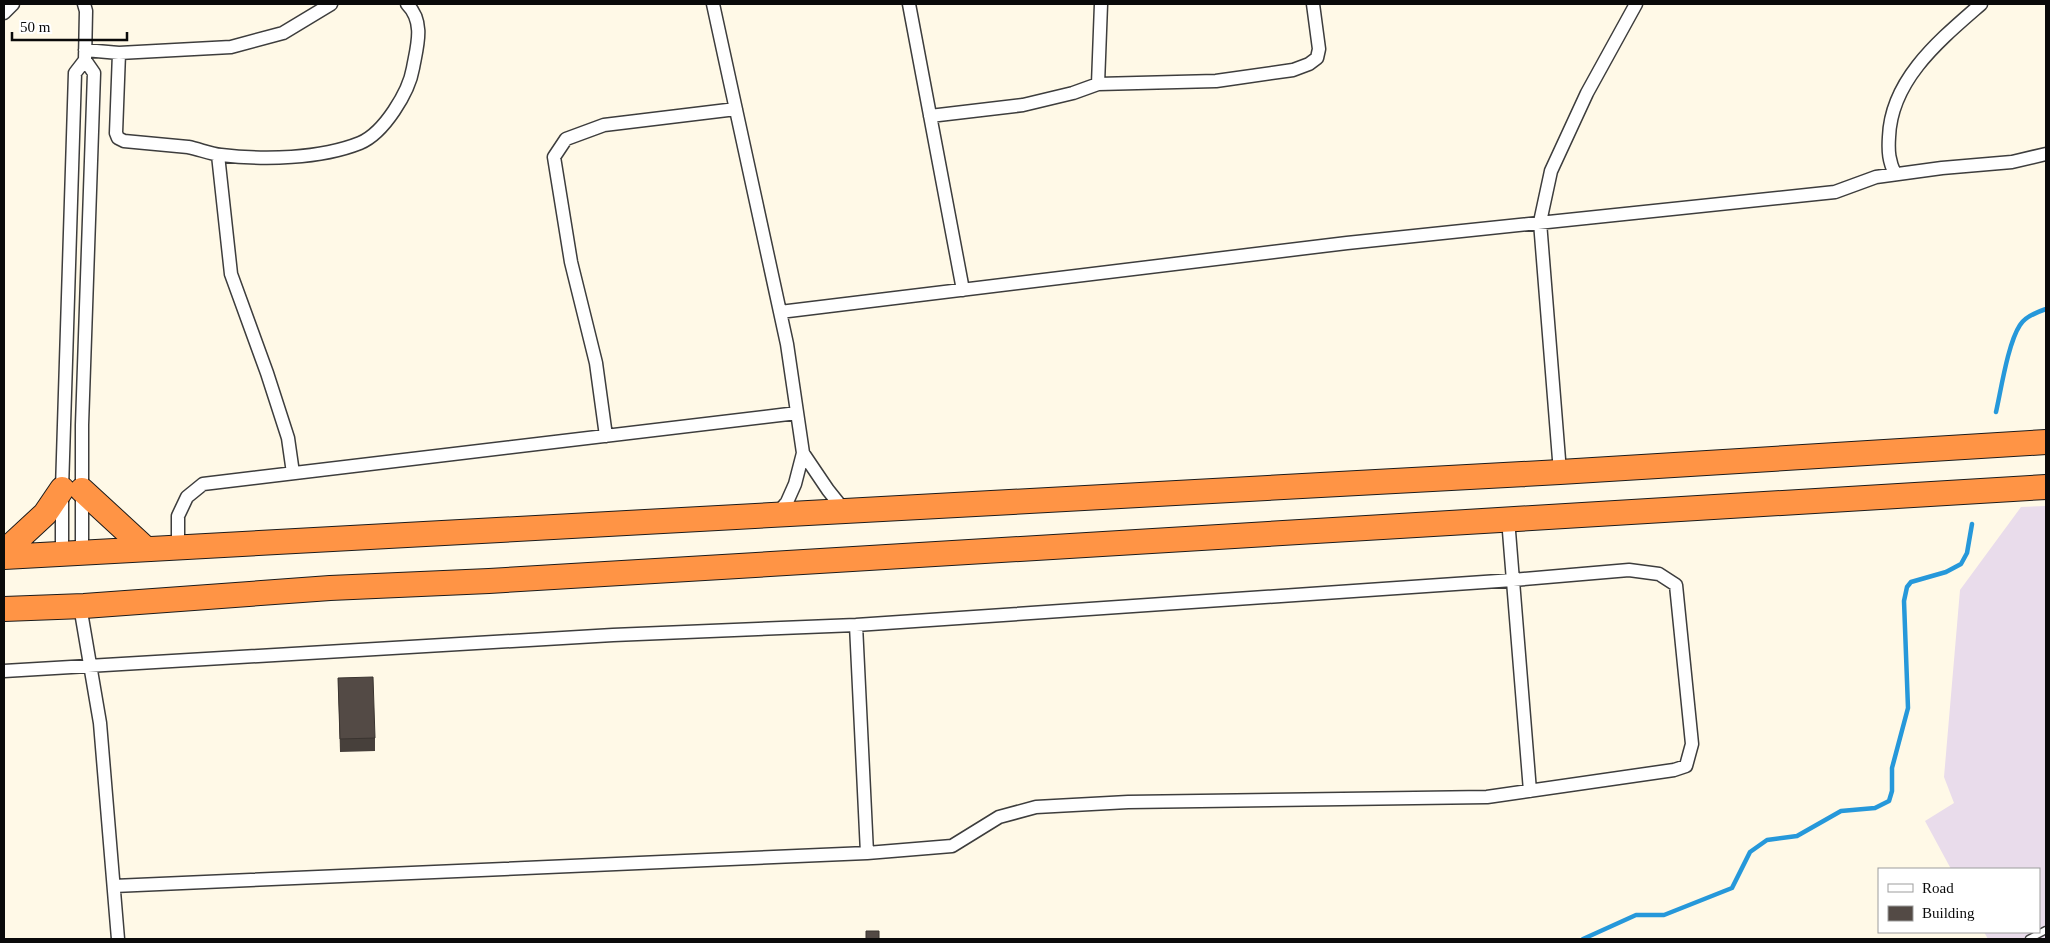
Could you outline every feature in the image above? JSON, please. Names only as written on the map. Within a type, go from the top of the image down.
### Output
[{"type":"highway","points":[[7,547],[72,552],[146,549],[1560,472],[2046,442]]},
{"type":"highway","points":[[4,609],[80,606],[330,588],[509,580],[2046,487]]},
{"type":"highway","points":[[7,547],[72,490],[146,549]]},
{"type":"street","points":[[4,13],[13,4]]},
{"type":"street","points":[[72,552],[75,73],[85,55],[86,11],[84,4]]},
{"type":"street","points":[[85,55],[231,47],[283,33],[332,4]]},
{"type":"street","points":[[119,53],[116,133],[118,138],[132,142],[190,148],[218,155],[246,158],[313,155],[361,143],[376,132],[389,118],[401,99],[412,72],[419,35],[418,19],[407,4]]},
{"type":"street","points":[[714,4],[787,344],[803,453],[795,484],[787,502],[776,514]]},
{"type":"street","points":[[909,4],[962,290]]},
{"type":"street","points":[[1098,84],[1101,4]]},
{"type":"street","points":[[930,116],[1023,105],[1073,93],[1098,84],[1216,81],[1293,70],[1309,64],[1317,58],[1319,49],[1313,4]]},
{"type":"street","points":[[1560,472],[1540,222],[1551,171],[1587,93],[1636,4]]},
{"type":"street","points":[[1895,174],[1888,156],[1889,126],[1893,106],[1905,84],[1939,41],[1982,4]]},
{"type":"street","points":[[72,552],[72,490],[94,73],[85,55]]},
{"type":"street","points":[[606,436],[596,362],[571,262],[554,157],[566,139],[604,125],[736,109]]},
{"type":"street","points":[[780,312],[1338,244],[1834,192],[1876,177],[2012,162],[2046,154]]},
{"type":"street","points":[[218,155],[231,274],[267,373],[288,438],[293,473]]},
{"type":"street","points":[[178,547],[178,516],[187,497],[203,484],[797,413]]},
{"type":"street","points":[[803,453],[844,510]]},
{"type":"street","points":[[1508,519],[1530,791]]},
{"type":"street","points":[[4,671],[603,636],[856,624],[1513,580],[1629,570],[1659,574],[1676,585],[1692,744],[1686,766],[1674,770],[1487,797],[1128,802],[1036,807],[1000,817],[952,846],[867,853],[114,886]]},
{"type":"street","points":[[80,606],[100,723],[118,939]]},
{"type":"street","points":[[856,624],[867,853]]},
{"type":"lane","points":[[2029,939],[2046,930]]},
{"type":"shaded area","points":[[2046,506],[2046,939],[1988,939],[1985,933],[2040,933],[2040,868],[1950,868],[1925,821],[1954,803],[1944,777],[1960,590],[2021,507]]},
{"type":"building","points":[[373,677],[375,738],[340,739],[338,678]]},
{"type":"building","points":[[866,931],[879,931],[879,939],[866,939]]},
{"type":"waterway","points":[[1996,412],[2008,355],[2016,333],[2025,320],[2035,313],[2046,309]]},
{"type":"waterway","points":[[1583,939],[1636,915],[1664,915],[1732,888],[1750,852],[1767,840],[1797,836],[1841,811],[1875,808],[1889,801],[1892,791],[1892,768],[1908,708],[1904,601],[1907,587],[1911,582],[1946,572],[1961,564],[1967,553],[1972,524]]}]
